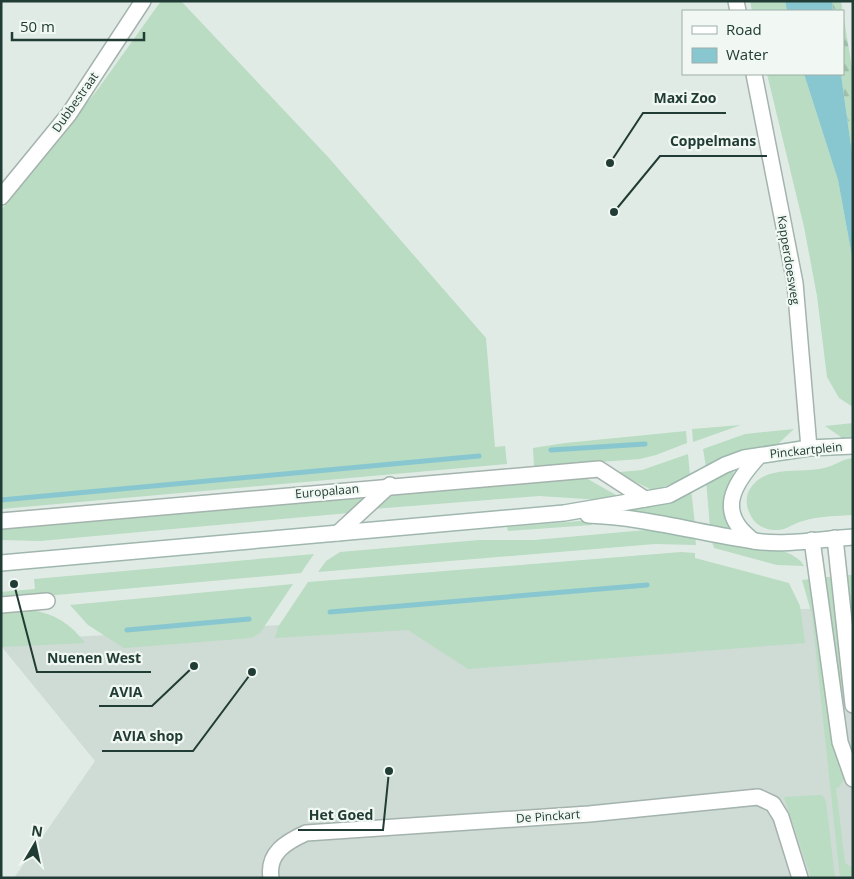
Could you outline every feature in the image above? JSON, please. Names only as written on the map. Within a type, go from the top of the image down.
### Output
[{"type":"street","name":"Dubbestraat","points":[[1,198],[69,114],[143,1]]},
{"type":"street","name":"Kapperdoesweg","points":[[754,75],[795,283],[809,448]]},
{"type":"street","name":"Pinckartplein","points":[[759,456],[809,448],[853,446]]},
{"type":"street","points":[[1,563],[564,514],[669,495],[725,465],[759,456]]},
{"type":"street","points":[[755,542],[741,531],[735,521],[731,500],[742,475],[759,456]]},
{"type":"street","name":"Europalaan","points":[[1,521],[390,485],[598,469],[645,499]]},
{"type":"street","points":[[338,534],[390,485]]},
{"type":"street","points":[[564,514],[604,516],[706,531],[755,542],[790,543],[853,537]]},
{"type":"street","points":[[835,538],[853,705]]},
{"type":"street","points":[[812,540],[840,742],[853,779]]},
{"type":"street","points":[[1,605],[47,601]]},
{"type":"street","name":"De Pinckart","points":[[271,878],[270,872],[274,854],[288,842],[306,833],[590,814],[758,797],[773,804],[781,817],[800,878]]},
{"type":"shaded area","points":[[853,608],[853,878],[14,878],[95,761],[1,646],[1,641],[423,617]]},
{"type":"green space","points":[[161,1],[181,1],[329,158],[486,338],[495,447],[505,446],[507,464],[1,509],[1,210],[98,89]]},
{"type":"green space","points":[[750,1],[785,1],[787,10],[752,10]]},
{"type":"green space","points":[[832,1],[841,1],[843,10],[833,10]]},
{"type":"green space","points":[[844,19],[853,74],[853,160],[841,75],[844,75]]},
{"type":"green space","points":[[767,75],[804,75],[838,180],[853,262],[853,407],[839,398],[827,377],[817,296],[804,227]]},
{"type":"green space","points":[[853,423],[853,440],[841,441],[841,437],[825,426]]},
{"type":"green space","points":[[741,425],[693,442],[692,429]]},
{"type":"green space","points":[[794,429],[779,443],[779,446],[706,467],[703,449],[745,434]]},
{"type":"green space","points":[[686,431],[687,443],[640,459],[534,467],[533,448]]},
{"type":"green space","points":[[688,454],[690,476],[651,492],[650,489],[621,475],[620,472],[642,470]]},
{"type":"green space","points":[[853,458],[853,515],[809,519],[779,530],[763,528],[752,518],[747,505],[747,495],[757,481],[765,476],[784,471],[815,470]]},
{"type":"green space","points":[[730,468],[734,473],[727,488],[725,501],[729,528],[726,530],[710,527],[706,480]]},
{"type":"green space","points":[[586,475],[586,478],[616,495],[617,498],[601,500],[539,496],[373,509],[396,492]]},
{"type":"green space","points":[[691,489],[695,524],[627,513],[628,507]]},
{"type":"green space","points":[[369,495],[349,513],[40,541],[1,540],[1,527]]},
{"type":"green space","points":[[592,520],[592,525],[508,531],[507,527]]},
{"type":"green space","points":[[657,529],[695,535],[696,545],[655,544],[318,572],[326,561],[340,552],[479,540],[534,540]]},
{"type":"green space","points":[[711,539],[776,549],[798,559],[804,566],[777,565],[714,548]]},
{"type":"green space","points":[[681,552],[695,553],[695,558],[789,583],[800,606],[805,643],[468,669],[408,630],[275,638],[278,627],[308,582]]},
{"type":"green space","points":[[314,554],[301,573],[1,600],[1,592],[35,589],[34,579]]},
{"type":"green space","points":[[844,575],[852,575],[853,578],[853,665]]},
{"type":"green space","points":[[825,577],[833,577],[846,702],[841,703],[839,702]]},
{"type":"green space","points":[[811,579],[831,731],[844,779],[839,787],[836,788],[845,863],[853,868],[853,878],[840,878],[812,615],[802,580]]},
{"type":"green space","points":[[293,584],[260,633],[251,638],[124,648],[88,625],[70,605]]},
{"type":"green space","points":[[30,610],[61,620],[74,630],[85,643],[1,647],[1,613]]},
{"type":"green space","points":[[823,796],[826,802],[835,878],[811,878],[784,797]]},
{"type":"water","points":[[785,1],[832,1],[833,10],[787,10]]},
{"type":"water","points":[[804,75],[841,75],[853,160],[853,262],[838,180]]},
{"type":"waterway","points":[[551,450],[645,444]]},
{"type":"waterway","points":[[1,500],[479,456]]},
{"type":"waterway","points":[[330,612],[647,585]]},
{"type":"waterway","points":[[127,630],[249,619]]},
{"type":"place","name":"Maxi Zoo","points":[[610,163]]},
{"type":"place","name":"Coppelmans","points":[[614,212]]},
{"type":"place","name":"Nuenen West","points":[[14,584]]},
{"type":"place","name":"AVIA","points":[[194,666]]},
{"type":"place","name":"AVIA shop","points":[[252,672]]},
{"type":"place","name":"Het Goed","points":[[389,771]]}]
